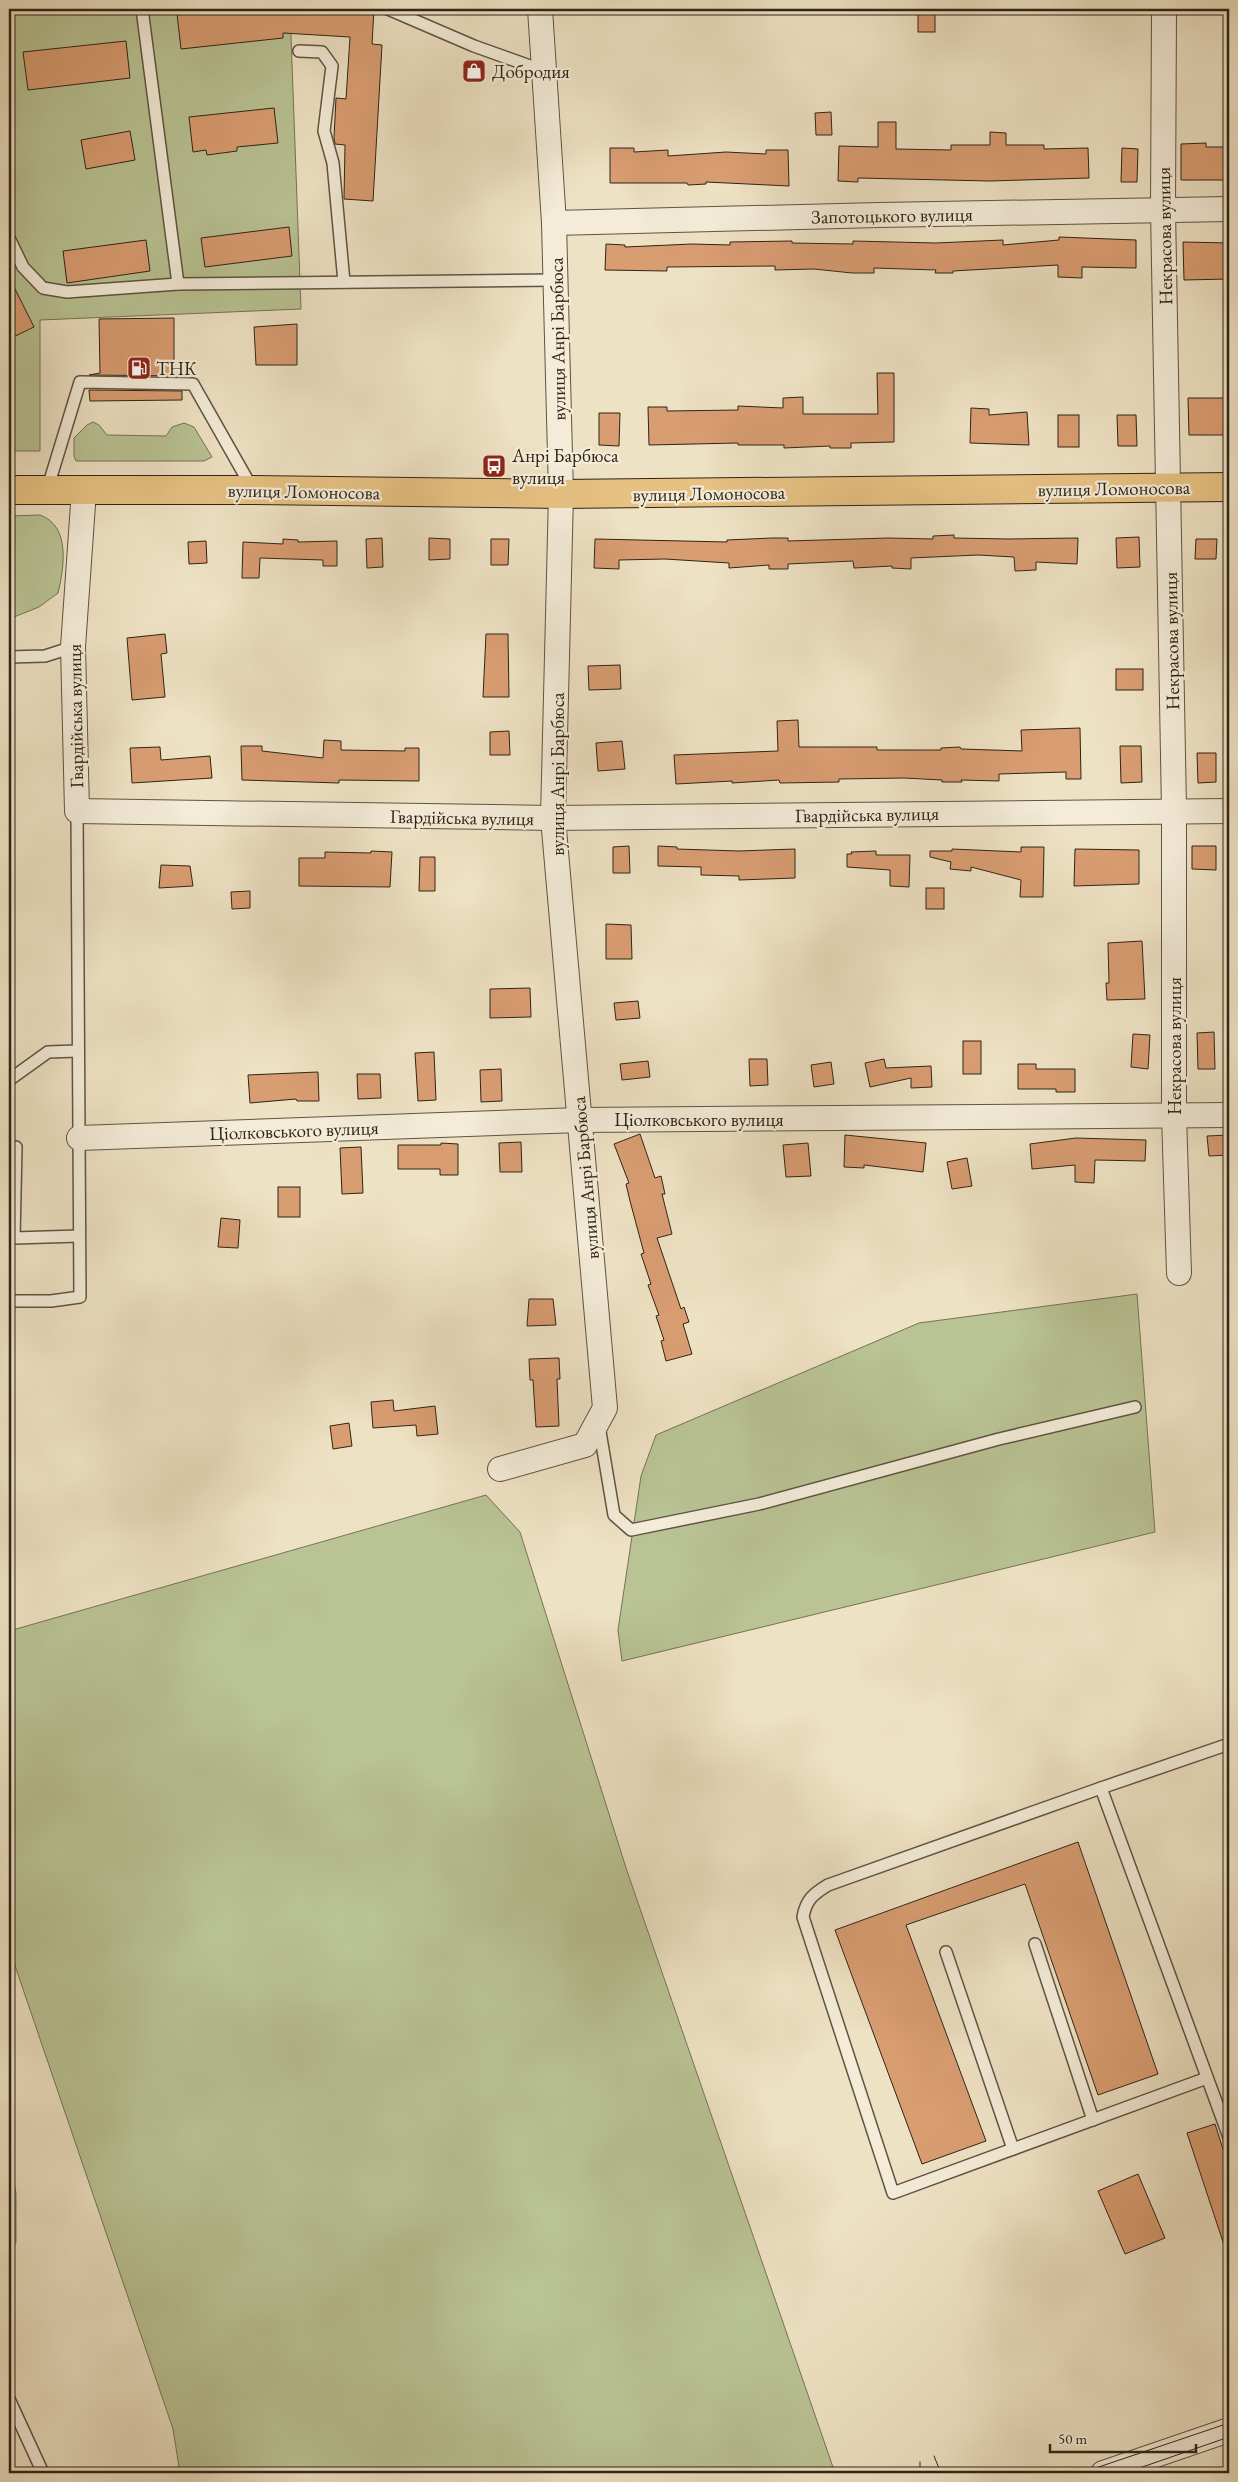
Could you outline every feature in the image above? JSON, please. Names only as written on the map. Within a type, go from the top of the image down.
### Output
[{"type":"main road","name":"вулиця Ломоносова","points":[[9,490],[253,490],[560,494],[1229,487]]},
{"type":"street","name":"вулиця Анрі Барбюса","points":[[500,1469],[584,1445],[605,1408],[553,818],[560,494],[554,223],[540,9]]},
{"type":"street","name":"Некрасова вулиця","points":[[1164,9],[1163,210],[1174,810],[1174,1115],[1180,1273]]},
{"type":"street","name":"Запотоцького вулиця","points":[[554,223],[1229,209]]},
{"type":"street","name":"Гвардійська вулиця","points":[[84,490],[73,647],[77,811],[553,818],[1174,810],[1229,811]]},
{"type":"street","name":"Ціолковського вулиця","points":[[79,1138],[580,1120],[1229,1115]]},
{"type":"street","points":[[1103,2473],[1229,2430]]},
{"type":"lane","points":[[142,9],[178,284]]},
{"type":"lane","points":[[388,9],[474,46],[544,71]]},
{"type":"lane","points":[[299,51],[322,52],[332,66],[324,131],[333,164],[344,282]]},
{"type":"lane","points":[[9,238],[24,266],[43,288],[66,292],[178,284],[556,280]]},
{"type":"lane","points":[[47,490],[80,382],[193,384],[253,490]]},
{"type":"lane","points":[[9,657],[45,656],[73,647]]},
{"type":"lane","points":[[9,1302],[51,1301],[80,1297],[77,811]]},
{"type":"lane","points":[[9,1080],[48,1052],[77,1051]]},
{"type":"lane","points":[[16,1147],[14,1238],[79,1236]]},
{"type":"lane","points":[[598,1419],[614,1515],[630,1530],[759,1504],[999,1439],[1135,1407]]},
{"type":"lane","points":[[1207,2078],[892,2193],[803,1918],[806,1903],[815,1893],[828,1885],[1229,1744]]},
{"type":"lane","points":[[1101,1788],[1229,2137]]},
{"type":"lane","points":[[1035,1944],[1093,2120]]},
{"type":"lane","points":[[946,1952],[1013,2149]]},
{"type":"lane","points":[[9,2398],[43,2473]]},
{"type":"green space","points":[[9,9],[290,9],[301,309],[40,320],[40,451],[9,451]]},
{"type":"green space","points":[[93,422],[99,425],[107,435],[166,436],[172,427],[184,423],[194,427],[212,457],[204,461],[76,461],[74,456],[74,438],[87,425]]},
{"type":"green space","points":[[40,515],[50,520],[57,528],[61,538],[63,560],[58,593],[39,607],[9,619],[9,516]]},
{"type":"green space","points":[[1137,1294],[1155,1532],[622,1661],[618,1630],[641,1476],[656,1435],[919,1323]]},
{"type":"green space","points":[[486,1495],[520,1532],[627,1871],[835,2473],[180,2473],[173,2429],[9,1948],[9,1631]]},
{"type":"water","points":[[9,2158],[16,2193],[16,2243],[9,2251]]},
{"type":"building","points":[[223,9],[374,9],[372,44],[382,45],[373,201],[344,199],[345,145],[335,144],[334,138],[336,98],[346,99],[350,37],[283,33],[283,38],[181,49],[177,14]]},
{"type":"building","points":[[918,9],[935,9],[935,32],[918,32]]},
{"type":"building","points":[[126,41],[130,78],[28,90],[23,52]]},
{"type":"building","points":[[274,108],[278,143],[237,147],[237,151],[207,155],[206,150],[193,152],[189,117]]},
{"type":"building","points":[[831,112],[832,135],[816,135],[815,113]]},
{"type":"building","points":[[878,122],[896,122],[896,149],[951,150],[951,145],[990,145],[990,132],[1006,133],[1006,145],[1044,145],[1044,149],[1088,148],[1089,178],[990,181],[858,178],[858,182],[838,181],[839,146],[878,147]]},
{"type":"building","points":[[130,131],[135,160],[86,169],[81,140]]},
{"type":"building","points":[[1206,143],[1206,147],[1229,147],[1229,180],[1181,180],[1181,144]]},
{"type":"building","points":[[610,148],[634,148],[634,152],[668,150],[668,156],[726,152],[766,154],[766,150],[788,150],[789,186],[706,182],[706,184],[688,185],[687,183],[610,183]]},
{"type":"building","points":[[1122,148],[1138,149],[1137,182],[1121,182]]},
{"type":"building","points":[[289,227],[292,256],[205,267],[201,238]]},
{"type":"building","points":[[1059,237],[1136,240],[1136,268],[1082,267],[1082,278],[1058,277],[1058,265],[953,271],[953,273],[935,273],[936,270],[874,268],[874,273],[814,269],[775,270],[775,266],[667,267],[667,271],[605,270],[606,244],[625,245],[625,247],[692,244],[730,245],[730,242],[792,241],[792,243],[853,244],[853,241],[936,243],[1003,240],[1003,245],[1059,240]]},
{"type":"building","points":[[146,240],[150,271],[67,283],[63,251]]},
{"type":"building","points":[[1183,242],[1229,243],[1229,279],[1184,280]]},
{"type":"building","points":[[9,277],[34,327],[9,339]]},
{"type":"building","points":[[174,318],[174,374],[181,374],[181,376],[89,375],[100,373],[99,319]]},
{"type":"building","points":[[297,324],[297,365],[256,365],[254,327]]},
{"type":"building","points":[[877,373],[894,373],[894,442],[851,443],[851,448],[830,448],[830,446],[784,448],[784,445],[738,445],[738,443],[649,445],[648,407],[667,407],[667,411],[738,410],[738,406],[783,408],[783,398],[803,397],[803,414],[878,414]]},
{"type":"building","points":[[89,390],[182,391],[182,400],[90,401]]},
{"type":"building","points":[[1188,398],[1229,398],[1229,435],[1189,435]]},
{"type":"building","points":[[971,408],[989,409],[989,415],[1027,412],[1029,445],[970,443]]},
{"type":"building","points":[[599,413],[620,413],[619,446],[599,445]]},
{"type":"building","points":[[1058,415],[1079,415],[1079,447],[1058,447]]},
{"type":"building","points":[[1117,415],[1136,415],[1137,446],[1118,446]]},
{"type":"building","points":[[954,535],[954,538],[1078,538],[1077,564],[1036,562],[1036,570],[1015,571],[1014,557],[978,555],[911,558],[911,569],[892,568],[892,566],[854,568],[853,561],[788,564],[788,569],[769,569],[769,565],[729,568],[729,563],[665,559],[619,560],[619,569],[594,568],[595,539],[727,542],[727,540],[772,538],[788,538],[788,541],[888,538],[933,539],[933,536]]},
{"type":"building","points":[[1139,537],[1140,567],[1117,568],[1116,538]]},
{"type":"building","points":[[382,538],[383,567],[367,568],[366,539]]},
{"type":"building","points":[[429,538],[450,539],[450,559],[429,560]]},
{"type":"building","points":[[283,539],[298,540],[298,542],[337,541],[337,566],[323,566],[323,560],[260,558],[259,578],[242,578],[243,542],[283,544]]},
{"type":"building","points":[[491,539],[509,539],[508,565],[491,565]]},
{"type":"building","points":[[1196,539],[1217,539],[1216,559],[1195,559]]},
{"type":"building","points":[[206,541],[207,563],[189,564],[188,542]]},
{"type":"building","points":[[165,634],[167,653],[161,654],[165,697],[132,700],[127,638]]},
{"type":"building","points":[[486,634],[508,634],[509,697],[483,697]]},
{"type":"building","points":[[620,665],[621,689],[589,690],[588,666]]},
{"type":"building","points":[[1116,669],[1143,669],[1143,690],[1116,690]]},
{"type":"building","points":[[798,720],[799,747],[877,747],[877,750],[941,750],[941,748],[960,747],[961,749],[1022,751],[1021,730],[1080,728],[1081,779],[1066,779],[1066,772],[999,774],[999,781],[961,780],[962,782],[942,782],[942,780],[904,778],[839,779],[839,782],[780,783],[779,780],[676,784],[674,755],[778,751],[777,721]]},
{"type":"building","points":[[509,731],[510,755],[490,755],[490,732]]},
{"type":"building","points":[[324,740],[341,741],[341,750],[405,751],[405,748],[419,748],[419,781],[339,780],[339,783],[242,780],[241,746],[262,746],[262,751],[323,758]]},
{"type":"building","points":[[622,741],[625,769],[598,771],[596,743]]},
{"type":"building","points":[[1120,746],[1141,746],[1142,782],[1121,783]]},
{"type":"building","points":[[160,747],[161,760],[210,756],[212,778],[132,783],[130,748]]},
{"type":"building","points":[[1197,753],[1216,753],[1216,782],[1198,783]]},
{"type":"building","points":[[629,846],[630,873],[613,873],[613,847]]},
{"type":"building","points":[[658,846],[677,847],[677,849],[739,851],[795,849],[795,878],[739,880],[739,876],[701,875],[701,867],[658,866]]},
{"type":"building","points":[[1192,846],[1216,846],[1216,870],[1192,869]]},
{"type":"building","points":[[1021,847],[1044,847],[1043,897],[1020,897],[1021,880],[971,867],[971,871],[950,869],[951,862],[930,857],[930,851],[952,851],[952,849],[1021,852]]},
{"type":"building","points":[[1075,849],[1139,850],[1139,884],[1074,886]]},
{"type":"building","points":[[371,851],[392,852],[390,887],[299,886],[299,858],[325,858],[325,852],[371,853]]},
{"type":"building","points":[[876,851],[876,855],[910,855],[909,887],[890,886],[890,870],[847,867],[847,854],[852,854],[851,852]]},
{"type":"building","points":[[420,857],[435,857],[435,891],[419,891]]},
{"type":"building","points":[[161,865],[190,866],[193,886],[159,888]]},
{"type":"building","points":[[926,888],[944,888],[944,909],[926,909]]},
{"type":"building","points":[[250,891],[250,908],[232,909],[231,892]]},
{"type":"building","points":[[606,924],[631,925],[632,959],[606,959]]},
{"type":"building","points":[[1142,941],[1145,999],[1107,1000],[1106,983],[1109,983],[1108,943]]},
{"type":"building","points":[[530,988],[531,1017],[490,1018],[490,989]]},
{"type":"building","points":[[638,1001],[640,1018],[616,1020],[614,1003]]},
{"type":"building","points":[[1214,1032],[1215,1069],[1198,1069],[1197,1033]]},
{"type":"building","points":[[1133,1034],[1150,1035],[1148,1069],[1131,1067]]},
{"type":"building","points":[[963,1041],[981,1041],[981,1074],[963,1074]]},
{"type":"building","points":[[434,1052],[436,1100],[418,1101],[415,1053]]},
{"type":"building","points":[[749,1059],[767,1059],[768,1085],[750,1086]]},
{"type":"building","points":[[884,1059],[886,1068],[931,1066],[932,1087],[911,1088],[911,1078],[870,1087],[865,1063]]},
{"type":"building","points":[[648,1061],[650,1077],[622,1080],[620,1064]]},
{"type":"building","points":[[831,1062],[834,1084],[814,1087],[811,1065]]},
{"type":"building","points":[[1018,1064],[1036,1064],[1036,1069],[1075,1069],[1075,1092],[1056,1092],[1056,1089],[1018,1089]]},
{"type":"building","points":[[501,1069],[502,1101],[481,1102],[480,1070]]},
{"type":"building","points":[[318,1072],[319,1101],[297,1101],[296,1099],[250,1103],[248,1075]]},
{"type":"building","points":[[357,1074],[380,1074],[381,1098],[358,1099]]},
{"type":"building","points":[[640,1134],[655,1178],[661,1176],[665,1194],[662,1194],[672,1234],[657,1238],[681,1309],[684,1307],[689,1322],[683,1324],[692,1354],[666,1361],[661,1341],[664,1340],[656,1316],[659,1315],[648,1285],[651,1284],[641,1254],[644,1253],[626,1184],[629,1183],[614,1144]]},
{"type":"building","points":[[845,1135],[926,1143],[923,1172],[864,1165],[864,1168],[844,1167]]},
{"type":"building","points":[[1229,1135],[1229,1155],[1209,1156],[1207,1136]]},
{"type":"building","points":[[1076,1138],[1146,1140],[1145,1161],[1095,1160],[1094,1183],[1075,1182],[1075,1165],[1032,1169],[1030,1144]]},
{"type":"building","points":[[521,1142],[522,1172],[500,1172],[499,1143]]},
{"type":"building","points":[[441,1143],[458,1144],[458,1175],[440,1175],[440,1169],[398,1169],[398,1145],[441,1145]]},
{"type":"building","points":[[808,1143],[811,1176],[786,1177],[783,1145]]},
{"type":"building","points":[[361,1147],[363,1193],[342,1194],[340,1148]]},
{"type":"building","points":[[967,1158],[972,1186],[952,1189],[947,1162]]},
{"type":"building","points":[[278,1187],[300,1187],[300,1217],[278,1217]]},
{"type":"building","points":[[221,1218],[240,1220],[238,1248],[218,1247]]},
{"type":"building","points":[[529,1299],[553,1299],[556,1325],[527,1326]]},
{"type":"building","points":[[559,1358],[560,1379],[557,1379],[559,1426],[536,1427],[533,1380],[530,1380],[529,1359]]},
{"type":"building","points":[[393,1400],[394,1411],[435,1406],[438,1434],[417,1436],[416,1425],[373,1428],[371,1402]]},
{"type":"building","points":[[349,1423],[352,1446],[333,1449],[330,1426]]},
{"type":"building","points":[[1078,1842],[1158,2074],[1098,2095],[1025,1884],[906,1925],[986,2141],[922,2164],[835,1930]]},
{"type":"building","points":[[1215,2124],[1229,2168],[1229,2250],[1226,2251],[1187,2133]]},
{"type":"building","points":[[1138,2174],[1165,2238],[1125,2254],[1098,2191]]},
{"type":"tram line","points":[[1081,2473],[1229,2423]]},
{"type":"tram line","points":[[1125,2473],[1229,2437]]},
{"type":"tram line","points":[[934,2456],[941,2473]]},
{"type":"tram line","points":[[920,2462],[920,2473]]},
{"type":"place","name":"Добродия","points":[[474,71]]},
{"type":"place","name":"ТНК","points":[[139,368]]},
{"type":"place","name":"Анрі Барбюса вулиця","points":[[494,466]]}]
